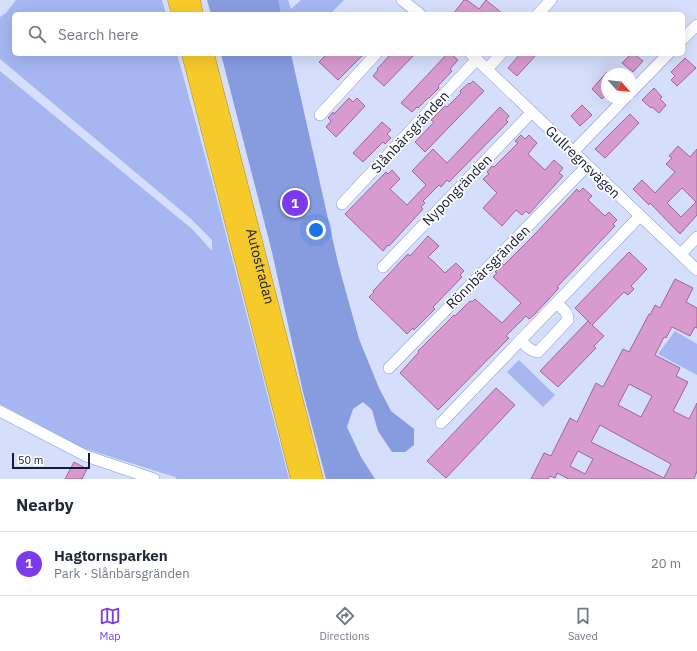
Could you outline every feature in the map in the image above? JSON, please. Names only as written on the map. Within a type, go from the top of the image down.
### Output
[{"type":"highway","points":[[176,0],[179,12]]},
{"type":"highway","points":[[192,0],[195,12]]},
{"type":"highway","name":"Autostradan","points":[[191,56],[299,479]]},
{"type":"highway","name":"Autostradan","points":[[207,56],[315,479]]},
{"type":"street","points":[[402,0],[415,12]]},
{"type":"street","points":[[540,12],[551,0]]},
{"type":"street","points":[[685,37],[697,25]]},
{"type":"street","points":[[320,115],[374,56]]},
{"type":"street","points":[[487,69],[499,56]]},
{"type":"street","points":[[637,86],[666,56]]},
{"type":"street","name":"Gullregnsvägen","points":[[474,57],[697,270]]},
{"type":"street","name":"Slånbärsgränden","points":[[342,204],[474,57]]},
{"type":"street","points":[[573,152],[619,104]]},
{"type":"street","name":"Nypongränden","points":[[383,267],[531,113]]},
{"type":"street","name":"Rönnbärsgränden","points":[[389,368],[587,166]]},
{"type":"street","points":[[441,423],[640,216]]},
{"type":"street","points":[[680,254],[697,237]]},
{"type":"street","points":[[521,340],[532,351],[538,352],[568,320],[566,312],[556,303]]},
{"type":"street","points":[[0,411],[86,456],[154,479]]},
{"type":"shaded area","points":[[16,0],[162,0],[165,12],[12,12],[12,56],[178,56],[216,196],[289,479],[177,479],[175,477],[83,448],[0,404],[0,71],[192,229],[212,251],[212,240],[190,218],[0,59],[0,17],[6,13]]},
{"type":"shaded area","points":[[207,0],[278,0],[281,12],[210,12]]},
{"type":"shaded area","points":[[208,0],[288,0],[291,9],[301,0],[344,0],[332,12],[211,12]]},
{"type":"shaded area","points":[[222,56],[291,56],[338,263],[359,339],[379,388],[391,411],[414,429],[414,445],[405,452],[392,452],[378,431],[372,410],[363,402],[353,409],[347,427],[361,457],[375,479],[326,479],[303,392],[272,252]]},
{"type":"shaded area","points":[[675,331],[697,344],[697,375],[658,354]]},
{"type":"shaded area","points":[[519,360],[555,395],[543,407],[507,372]]},
{"type":"building","points":[[464,0],[467,0],[479,9],[486,0],[501,12],[455,12]]},
{"type":"building","points":[[325,56],[362,56],[338,80],[319,62]]},
{"type":"building","points":[[389,56],[413,56],[384,86],[373,76],[378,70],[377,69]]},
{"type":"building","points":[[445,56],[453,56],[458,60],[450,69],[452,71],[438,86],[439,88],[418,108],[417,107],[412,112],[401,103]]},
{"type":"building","points":[[518,56],[535,56],[517,76],[508,68]]},
{"type":"building","points":[[629,56],[637,56],[643,61],[637,68],[628,68],[622,63]]},
{"type":"building","points":[[685,58],[696,68],[677,86],[671,80],[675,76],[671,72]]},
{"type":"building","points":[[601,79],[601,98],[592,89]]},
{"type":"building","points":[[473,81],[484,91],[425,152],[415,142],[434,122],[431,120],[461,93],[460,91]]},
{"type":"building","points":[[654,88],[662,97],[660,99],[666,105],[659,113],[642,100]]},
{"type":"building","points":[[349,98],[353,102],[357,98],[365,106],[336,137],[326,127],[331,121],[328,118],[333,112],[334,114]]},
{"type":"building","points":[[582,105],[592,115],[580,126],[571,116]]},
{"type":"building","points":[[500,107],[509,116],[506,120],[508,122],[449,182],[447,180],[441,187],[439,185],[423,201],[425,203],[421,207],[423,209],[383,251],[345,214],[386,172],[388,174],[392,170],[400,179],[390,189],[407,205],[426,185],[412,171],[433,149],[447,163]]},
{"type":"building","points":[[630,114],[639,123],[605,158],[595,149]]},
{"type":"building","points":[[382,122],[391,130],[387,134],[391,138],[385,144],[383,142],[363,162],[353,153]]},
{"type":"building","points":[[521,135],[525,139],[529,135],[537,143],[528,154],[545,170],[554,160],[563,168],[559,173],[563,176],[529,214],[526,211],[522,215],[516,210],[502,226],[483,208],[497,193],[483,179],[489,174],[487,172],[492,166],[494,167],[518,143],[515,141]]},
{"type":"building","points":[[678,146],[690,157],[697,149],[697,215],[680,234],[650,203],[649,205],[633,189],[642,180],[655,193],[675,172],[666,164],[672,158],[669,156]],"holes":[[[682,188],[696,202],[681,217],[667,203]]]},
{"type":"building","points":[[583,188],[592,196],[588,200],[605,216],[609,212],[617,220],[613,224],[615,226],[557,287],[559,288],[534,315],[529,319],[526,316],[506,336],[509,338],[438,410],[400,373],[419,352],[418,351],[470,301],[472,302],[475,299],[502,323],[521,303],[493,277],[497,273],[495,272],[534,235],[577,189],[579,192]]},
{"type":"building","points":[[428,236],[439,246],[428,257],[445,273],[456,263],[464,271],[460,275],[462,277],[433,307],[435,309],[414,330],[413,328],[407,334],[369,297],[402,260],[408,254],[410,256]]},
{"type":"building","points":[[629,252],[647,269],[631,286],[634,289],[628,295],[624,292],[592,325],[604,336],[594,346],[596,348],[558,387],[540,371],[588,321],[575,308]]},
{"type":"building","points":[[675,279],[693,288],[686,302],[697,308],[697,328],[695,327],[690,336],[672,327],[666,338],[664,337],[655,355],[680,368],[676,376],[688,382],[673,411],[689,419],[697,403],[697,471],[694,479],[569,479],[557,473],[555,478],[550,476],[548,479],[531,479],[544,453],[551,456],[570,418],[577,422],[596,383],[603,387],[623,349],[629,352],[655,305],[660,308]],"holes":[[[629,384],[652,396],[641,417],[618,405]],[[600,425],[671,464],[664,478],[591,442]],[[578,451],[593,459],[585,474],[570,466]]]},
{"type":"building","points":[[496,388],[515,405],[446,478],[427,461]]},
{"type":"building","points":[[74,462],[87,469],[82,479],[65,479]]},
{"type":"place","name":"Hagtornsparken","points":[[295,203]]}]
